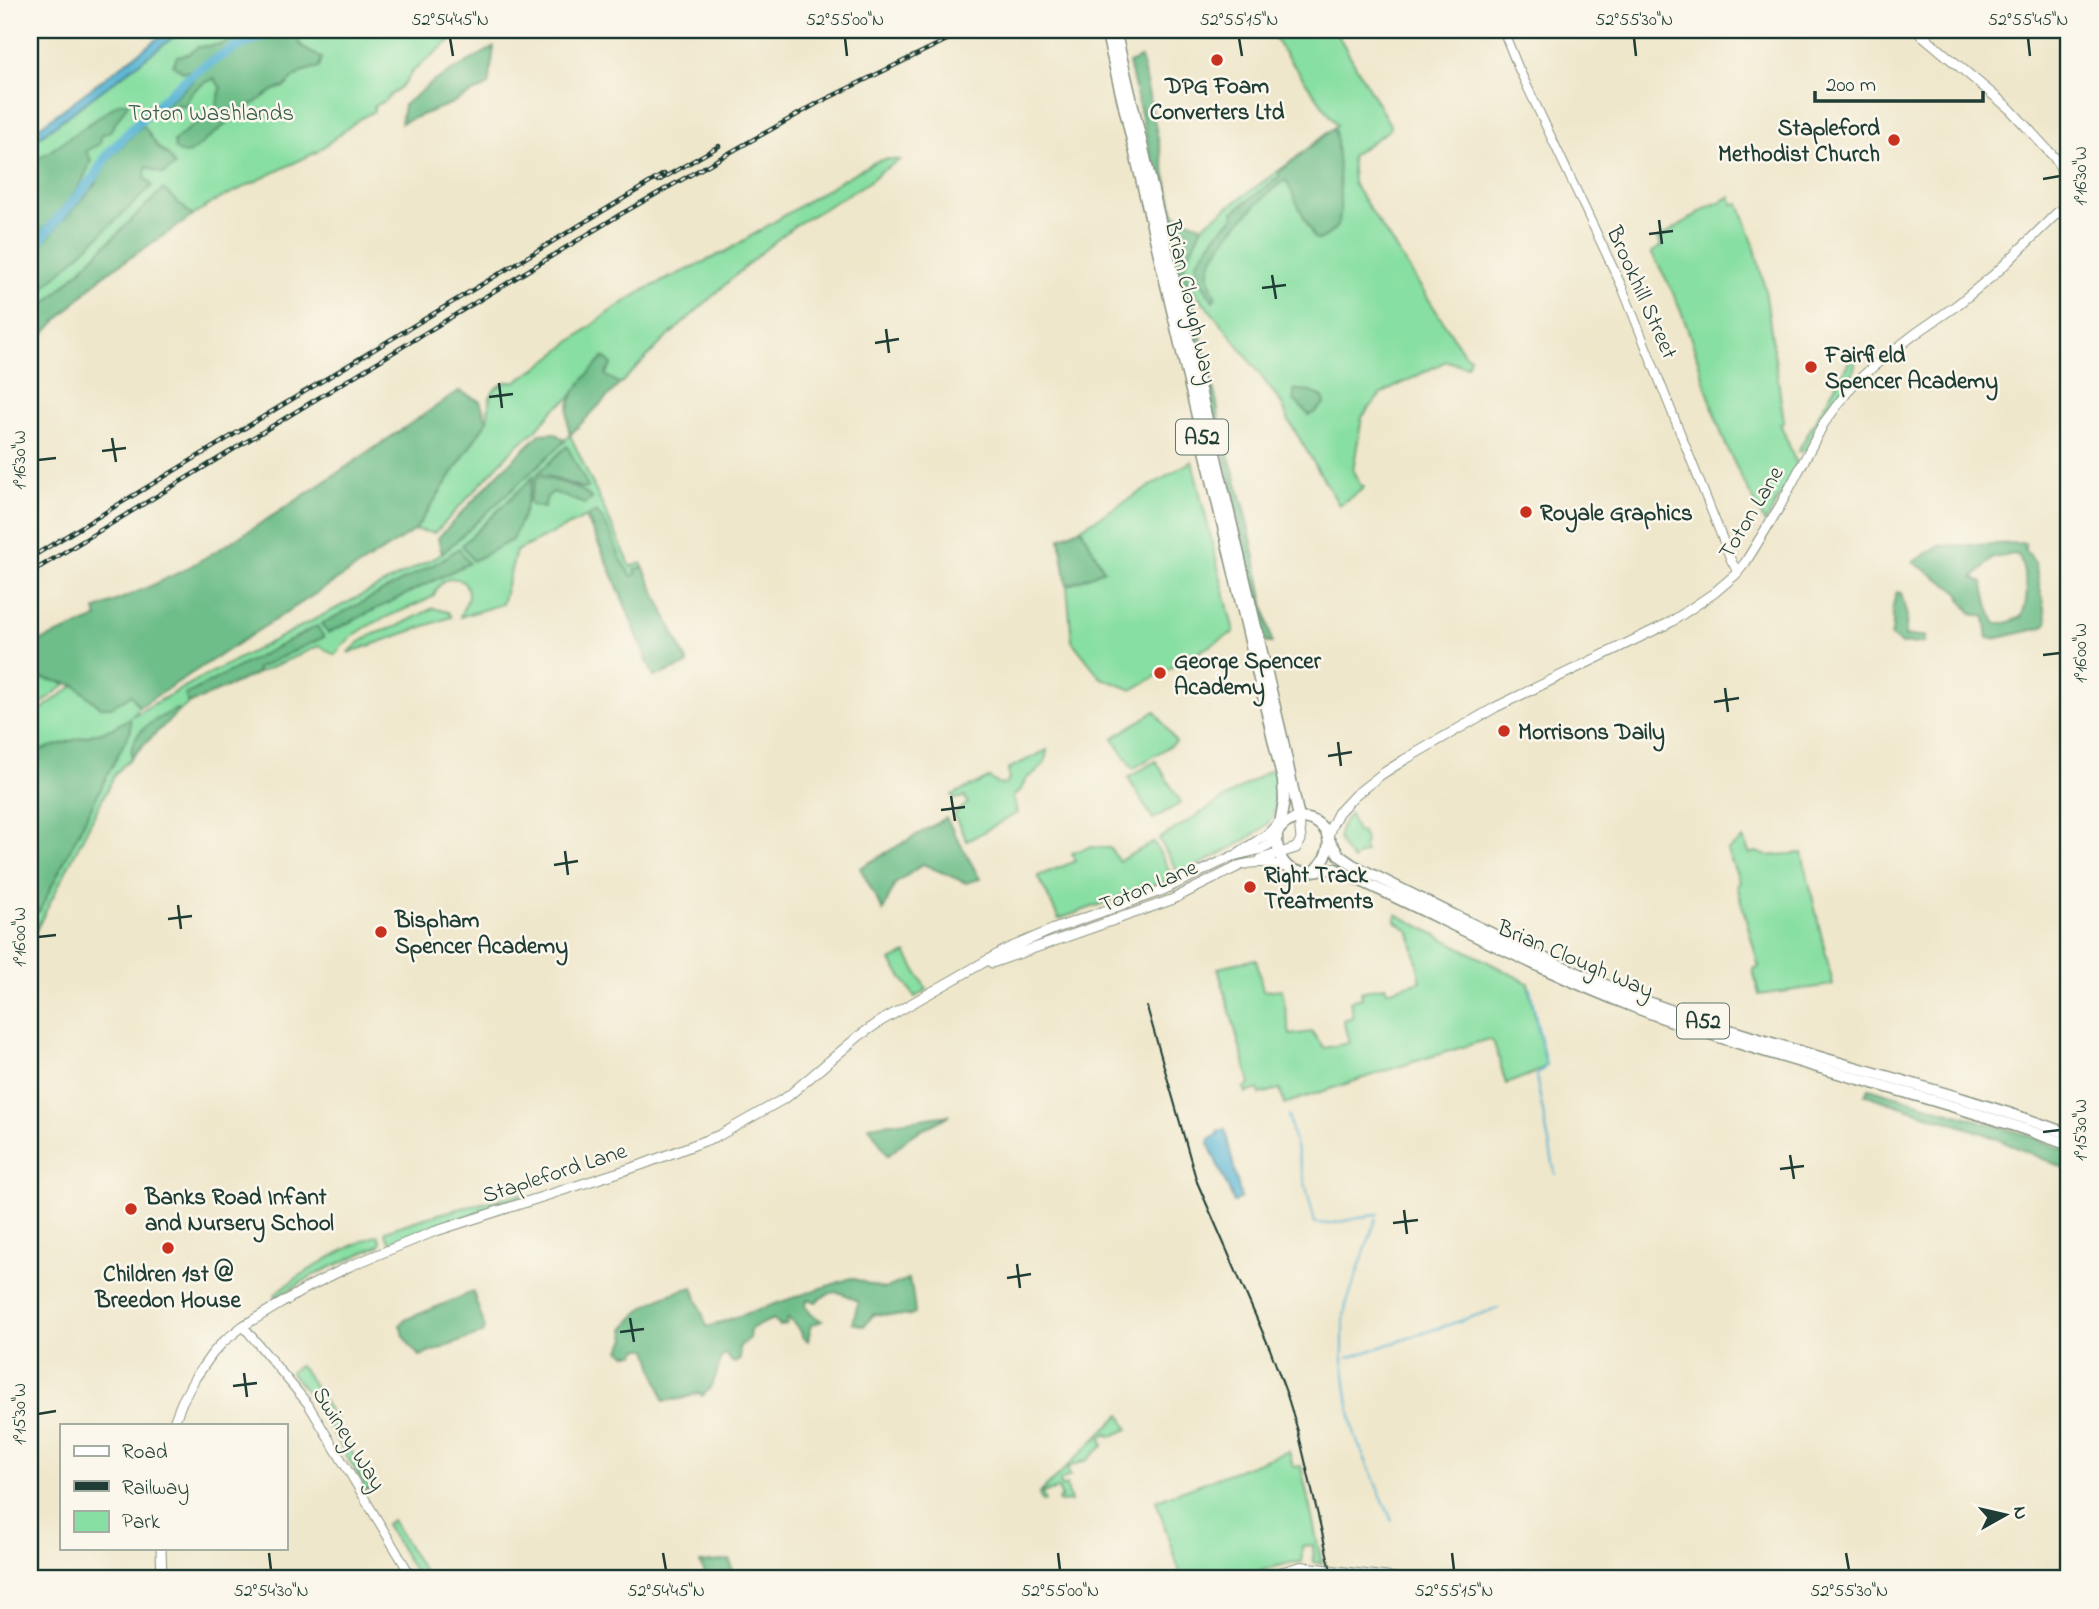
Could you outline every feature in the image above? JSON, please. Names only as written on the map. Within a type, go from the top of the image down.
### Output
[{"type":"highway","name":"Brian Clough Way","points":[[1106,30],[1113,46],[1201,390],[1305,819],[1322,828],[1340,856],[1353,865],[1560,966],[1646,1001],[1726,1029],[2006,1111],[2069,1133]]},
{"type":"highway","name":"Brian Clough Way","points":[[1113,46],[1115,30]]},
{"type":"highway","name":"Brian Clough Way","points":[[1120,74],[1283,781],[1278,855]]},
{"type":"highway","points":[[1278,831],[1288,822],[1305,819]]},
{"type":"highway","points":[[1315,870],[1328,855],[1328,838]]},
{"type":"highway","points":[[1278,855],[1289,868]]},
{"type":"highway","name":"Brian Clough Way","points":[[1289,868],[1305,872],[1335,869],[1552,973],[1635,1007],[1735,1042],[2000,1120],[2069,1145]]},
{"type":"main road","points":[[1916,30],[2010,109],[2054,157],[2069,181]]},
{"type":"main road","points":[[2058,212],[2069,199]]},
{"type":"main road","name":"Toton Lane","points":[[1328,838],[1338,813],[1355,795],[1382,774],[1496,707],[1671,622],[1738,573],[1773,518],[1824,423],[1851,387],[1885,357],[1996,273],[2058,212],[2069,208]]},
{"type":"main road","name":"Toton Lane","points":[[1305,819],[1323,819],[1338,813]]},
{"type":"main road","points":[[1233,856],[1268,834],[1281,817]]},
{"type":"main road","points":[[1278,855],[1299,845],[1305,819]]},
{"type":"main road","name":"Toton Lane","points":[[1021,943],[1163,890],[1233,856],[1262,849],[1271,843],[1278,831]]},
{"type":"main road","name":"Toton Lane","points":[[1022,953],[1171,900],[1241,865],[1278,855]]},
{"type":"main road","points":[[1254,861],[1289,868]]},
{"type":"main road","name":"Stapleford Lane","points":[[173,1424],[184,1399],[205,1364],[223,1342],[243,1326],[321,1280],[423,1236],[676,1153],[735,1128],[795,1091],[839,1052],[881,1021],[1021,943]]},
{"type":"main road","name":"Stapleford Lane","points":[[970,971],[1022,953]]},
{"type":"main road","points":[[160,1550],[162,1579]]},
{"type":"street","name":"Brookhill Street","points":[[1503,30],[1630,306],[1738,573]]},
{"type":"street","name":"Swiney Way","points":[[243,1326],[308,1404],[413,1579]]},
{"type":"street","points":[[1255,1579],[1306,1566],[1406,1579]]},
{"type":"street","points":[[1284,1570],[1287,1579]]},
{"type":"street","points":[[1475,1579],[1516,1573],[1550,1579]]},
{"type":"green space","name":"Toton Washlands","points":[[183,30],[463,30],[412,72],[406,82],[383,102],[374,106],[374,111],[317,152],[213,202],[101,277],[30,347],[30,144]]},
{"type":"green space","points":[[255,30],[302,30],[295,32],[298,42],[322,58],[319,67],[301,72],[284,87],[274,90],[190,153],[183,154],[175,149],[174,141],[201,119],[215,112],[221,88],[214,79],[199,86],[185,107],[179,104],[171,110],[157,113],[193,81],[188,71],[184,72],[173,65],[177,56],[188,54],[198,47],[223,44]]},
{"type":"green space","points":[[1268,30],[1335,30],[1390,125],[1389,130],[1351,156],[1353,183],[1465,355],[1470,357],[1467,366],[1446,361],[1381,394],[1362,417],[1353,471],[1360,485],[1364,486],[1363,489],[1339,505],[1289,421],[1282,404],[1188,284],[1184,266],[1202,226],[1337,125]]},
{"type":"green space","points":[[494,47],[489,85],[401,123],[404,105],[434,81]]},
{"type":"green space","points":[[1141,58],[1174,214],[1202,226],[1184,266],[1217,404],[1220,428],[1245,509],[1272,643],[1266,643],[1224,454],[1209,403],[1129,63]]},
{"type":"green space","points":[[129,102],[110,131],[101,136],[100,144],[86,151],[91,160],[74,194],[30,243],[30,165],[119,103]]},
{"type":"green space","points":[[143,125],[175,166],[163,174],[146,167],[145,178],[152,186],[30,301],[30,257],[95,185],[113,155]]},
{"type":"green space","points":[[1334,128],[1340,191],[1338,225],[1322,239],[1314,238],[1286,180],[1254,207],[1219,248],[1209,270],[1216,297],[1213,301],[1200,279],[1196,263],[1217,234],[1234,217],[1233,212],[1279,177],[1279,172]]},
{"type":"green space","points":[[900,160],[869,182],[794,226],[662,342],[620,384],[605,375],[589,373],[570,398],[554,409],[535,431],[515,447],[435,533],[415,530],[487,421],[490,397],[495,389],[506,382],[516,381],[537,368],[609,312],[646,289],[725,252],[845,178],[877,161]]},
{"type":"green space","points":[[163,189],[193,216],[101,277],[30,347],[30,319]]},
{"type":"green space","points":[[1730,197],[1733,204],[1739,203],[1755,248],[1765,289],[1784,422],[1780,423],[1797,465],[1765,523],[1726,446],[1684,319],[1651,253],[1662,246],[1658,239],[1708,207]]},
{"type":"green space","points":[[1854,353],[1857,355],[1852,378],[1831,402],[1805,450],[1798,451]]},
{"type":"green space","points":[[604,357],[612,364],[605,375],[620,384],[570,435],[570,401],[580,383]]},
{"type":"green space","points":[[1294,390],[1323,397],[1325,403],[1309,415],[1294,400]]},
{"type":"green space","points":[[459,391],[480,401],[487,421],[415,530],[139,707],[131,695],[111,707],[100,707],[75,685],[36,677],[30,679],[30,645],[97,618],[95,610],[159,582],[230,543]]},
{"type":"green space","points":[[555,433],[565,441],[442,554],[438,538],[540,434]]},
{"type":"green space","points":[[570,435],[631,567],[641,563],[688,664],[654,677],[586,517],[516,551],[502,604],[460,617],[468,598],[467,588],[459,580],[448,580],[437,588],[434,596],[355,634],[335,655],[319,646],[188,704],[165,723],[115,774],[30,942],[30,721],[47,705],[75,685],[101,706],[113,705],[131,694],[139,707],[132,716],[442,554]]},
{"type":"green space","points":[[567,446],[588,487],[586,489],[538,473]]},
{"type":"green space","points":[[1192,461],[1234,632],[1132,690],[1101,678],[1072,641],[1067,586],[1104,570],[1081,528]]},
{"type":"green space","points":[[534,476],[523,516],[512,540],[473,561],[462,545]]},
{"type":"green space","points":[[537,476],[574,487],[592,499],[584,504],[553,492],[547,497],[544,508],[531,505],[529,501]]},
{"type":"green space","points":[[596,512],[607,526],[626,569],[632,576],[637,574],[634,570],[643,567],[688,664],[654,677],[587,517]]},
{"type":"green space","points":[[1081,528],[1104,570],[1067,586],[1060,538]]},
{"type":"green space","points":[[2025,543],[2025,550],[2035,563],[2047,623],[2041,628],[1988,638],[1985,617],[1972,614],[1959,592],[1913,562],[1938,546]],"holes":[[[2014,554],[2019,556],[2026,586],[2024,609],[2021,617],[2007,623],[1995,623],[1983,583],[1973,578],[1993,558]]]},
{"type":"green space","points":[[459,548],[469,563],[328,633],[321,624],[442,560]]},
{"type":"green space","points":[[1897,592],[1901,593],[1907,616],[1905,637],[1925,636],[1925,643],[1901,644],[1891,636],[1893,604]]},
{"type":"green space","points":[[433,608],[448,612],[451,617],[348,653],[374,634],[398,626]]},
{"type":"green space","points":[[317,626],[324,637],[256,669],[258,673],[189,704],[185,695]]},
{"type":"green space","points":[[36,677],[67,683],[30,713],[30,679]]},
{"type":"green space","points":[[177,709],[179,711],[131,757],[135,740],[140,733],[153,721]]},
{"type":"green space","points":[[1155,711],[1176,742],[1133,769],[1113,738]]},
{"type":"green space","points":[[130,718],[131,730],[39,912],[36,909],[30,914],[30,753],[111,729]]},
{"type":"green space","points":[[1047,750],[1045,762],[1026,779],[1020,791],[1013,796],[1017,813],[967,841],[954,815],[968,803],[965,797],[955,799],[952,795],[989,778],[1005,785],[1009,779],[1008,769]]},
{"type":"green space","points":[[1156,761],[1181,803],[1153,819],[1128,778]]},
{"type":"green space","points":[[1275,767],[1280,797],[1277,797],[1271,819],[1265,826],[1229,849],[1181,874],[1178,872],[1159,839]]},
{"type":"green space","points":[[1350,814],[1357,832],[1361,831],[1366,842],[1363,846],[1366,852],[1353,861],[1339,838],[1341,827]]},
{"type":"green space","points":[[946,818],[980,879],[966,883],[923,864],[895,884],[883,911],[860,868]]},
{"type":"green space","points":[[1743,839],[1750,854],[1756,852],[1767,856],[1802,853],[1833,985],[1759,995],[1753,969],[1759,967],[1737,885],[1740,882],[1727,851]]},
{"type":"green space","points":[[1154,842],[1171,879],[1059,919],[1038,876],[1076,861],[1072,853],[1089,847],[1110,848],[1119,861]]},
{"type":"green space","points":[[1396,914],[1528,983],[1546,1066],[1506,1084],[1494,1043],[1489,1039],[1284,1104],[1280,1089],[1260,1094],[1258,1089],[1246,1093],[1244,1087],[1250,1083],[1218,968],[1256,959],[1263,991],[1282,989],[1290,1035],[1312,1032],[1324,1048],[1349,1043],[1343,1020],[1353,1017],[1350,1001],[1362,998],[1361,992],[1385,986],[1387,991],[1421,981],[1410,932],[1396,921]]},
{"type":"green space","points":[[906,953],[927,990],[915,997],[891,961]]},
{"type":"green space","points":[[1869,1088],[2027,1135],[2069,1152],[2069,1170],[1983,1133],[1865,1094]]},
{"type":"green space","points":[[950,1115],[910,1136],[888,1156],[869,1126]]},
{"type":"green space","points":[[522,1195],[520,1198],[390,1242],[385,1234],[386,1231],[419,1220]]},
{"type":"green space","points":[[378,1235],[380,1245],[314,1275],[276,1298],[278,1291],[314,1267]]},
{"type":"green space","points":[[851,1278],[884,1289],[908,1279],[915,1313],[908,1316],[874,1314],[864,1326],[853,1323],[858,1302],[847,1295],[837,1292],[827,1294],[816,1302],[808,1299],[805,1305],[811,1314],[822,1321],[811,1325],[808,1341],[788,1318],[786,1325],[780,1326],[773,1319],[752,1328],[749,1331],[750,1338],[739,1347],[740,1360],[734,1363],[727,1354],[721,1357],[710,1388],[702,1396],[699,1393],[681,1399],[664,1401],[648,1349],[639,1349],[635,1354],[626,1354],[620,1350],[626,1339],[624,1329],[638,1313],[654,1301],[683,1290],[693,1287],[707,1327]]},
{"type":"green space","points":[[473,1292],[485,1328],[483,1333],[420,1356],[401,1329],[400,1325],[404,1320]]},
{"type":"green space","points":[[299,1366],[332,1415],[370,1489],[365,1490],[309,1394],[290,1372]]},
{"type":"green space","points":[[1121,1414],[1128,1429],[1110,1437],[1108,1434],[1101,1437],[1103,1446],[1087,1460],[1067,1468],[1070,1476],[1060,1480],[1062,1487],[1066,1485],[1071,1501],[1059,1502],[1058,1499],[1062,1497],[1058,1489],[1042,1493],[1045,1501],[1042,1502],[1039,1494]]},
{"type":"green space","points":[[1289,1451],[1293,1467],[1301,1466],[1322,1564],[1314,1562],[1313,1545],[1302,1546],[1302,1562],[1266,1569],[1238,1579],[1182,1579],[1156,1500]]},
{"type":"green space","points":[[392,1520],[428,1579],[419,1579],[386,1524]]},
{"type":"green space","points":[[730,1560],[733,1579],[706,1579],[700,1563]]},
{"type":"water","points":[[169,30],[183,30],[30,144],[30,134]]},
{"type":"water","points":[[1225,1129],[1241,1198],[1234,1202],[1209,1145],[1210,1139],[1218,1135],[1217,1132]]},
{"type":"waterway","points":[[30,251],[94,177],[108,154],[184,81],[236,47],[279,30]]},
{"type":"waterway","points":[[1530,988],[1546,1066],[1536,1076],[1555,1174]]},
{"type":"waterway","points":[[1288,1115],[1315,1223],[1329,1224],[1378,1214]]},
{"type":"waterway","points":[[1376,1219],[1346,1305],[1343,1360],[1355,1436],[1392,1521]]},
{"type":"waterway","points":[[1348,1358],[1499,1308]]},
{"type":"tram line","points":[[1147,1007],[1197,1182],[1270,1349],[1287,1395],[1333,1579]]},
{"type":"railway","points":[[30,573],[621,214],[818,103],[967,30]]},
{"type":"railway","points":[[658,181],[719,146]]},
{"type":"railway","points":[[30,558],[664,174]]},
{"type":"place","name":"DPG Foam Converters Ltd","points":[[1217,60]]},
{"type":"place","name":"Stapleford Methodist Church","points":[[1894,140]]},
{"type":"place","name":"Fairfield Spencer Academy","points":[[1811,367]]},
{"type":"place","name":"Royale Graphics","points":[[1526,512]]},
{"type":"place","name":"George Spencer Academy","points":[[1160,673]]},
{"type":"place","name":"Morrisons Daily","points":[[1504,731]]},
{"type":"place","name":"Right Track Treatments","points":[[1250,887]]},
{"type":"place","name":"Bispham Spencer Academy","points":[[381,932]]},
{"type":"place","name":"Banks Road Infant and Nursery School","points":[[131,1209]]},
{"type":"place","name":"Children 1st @ Breedon House","points":[[168,1248]]}]
